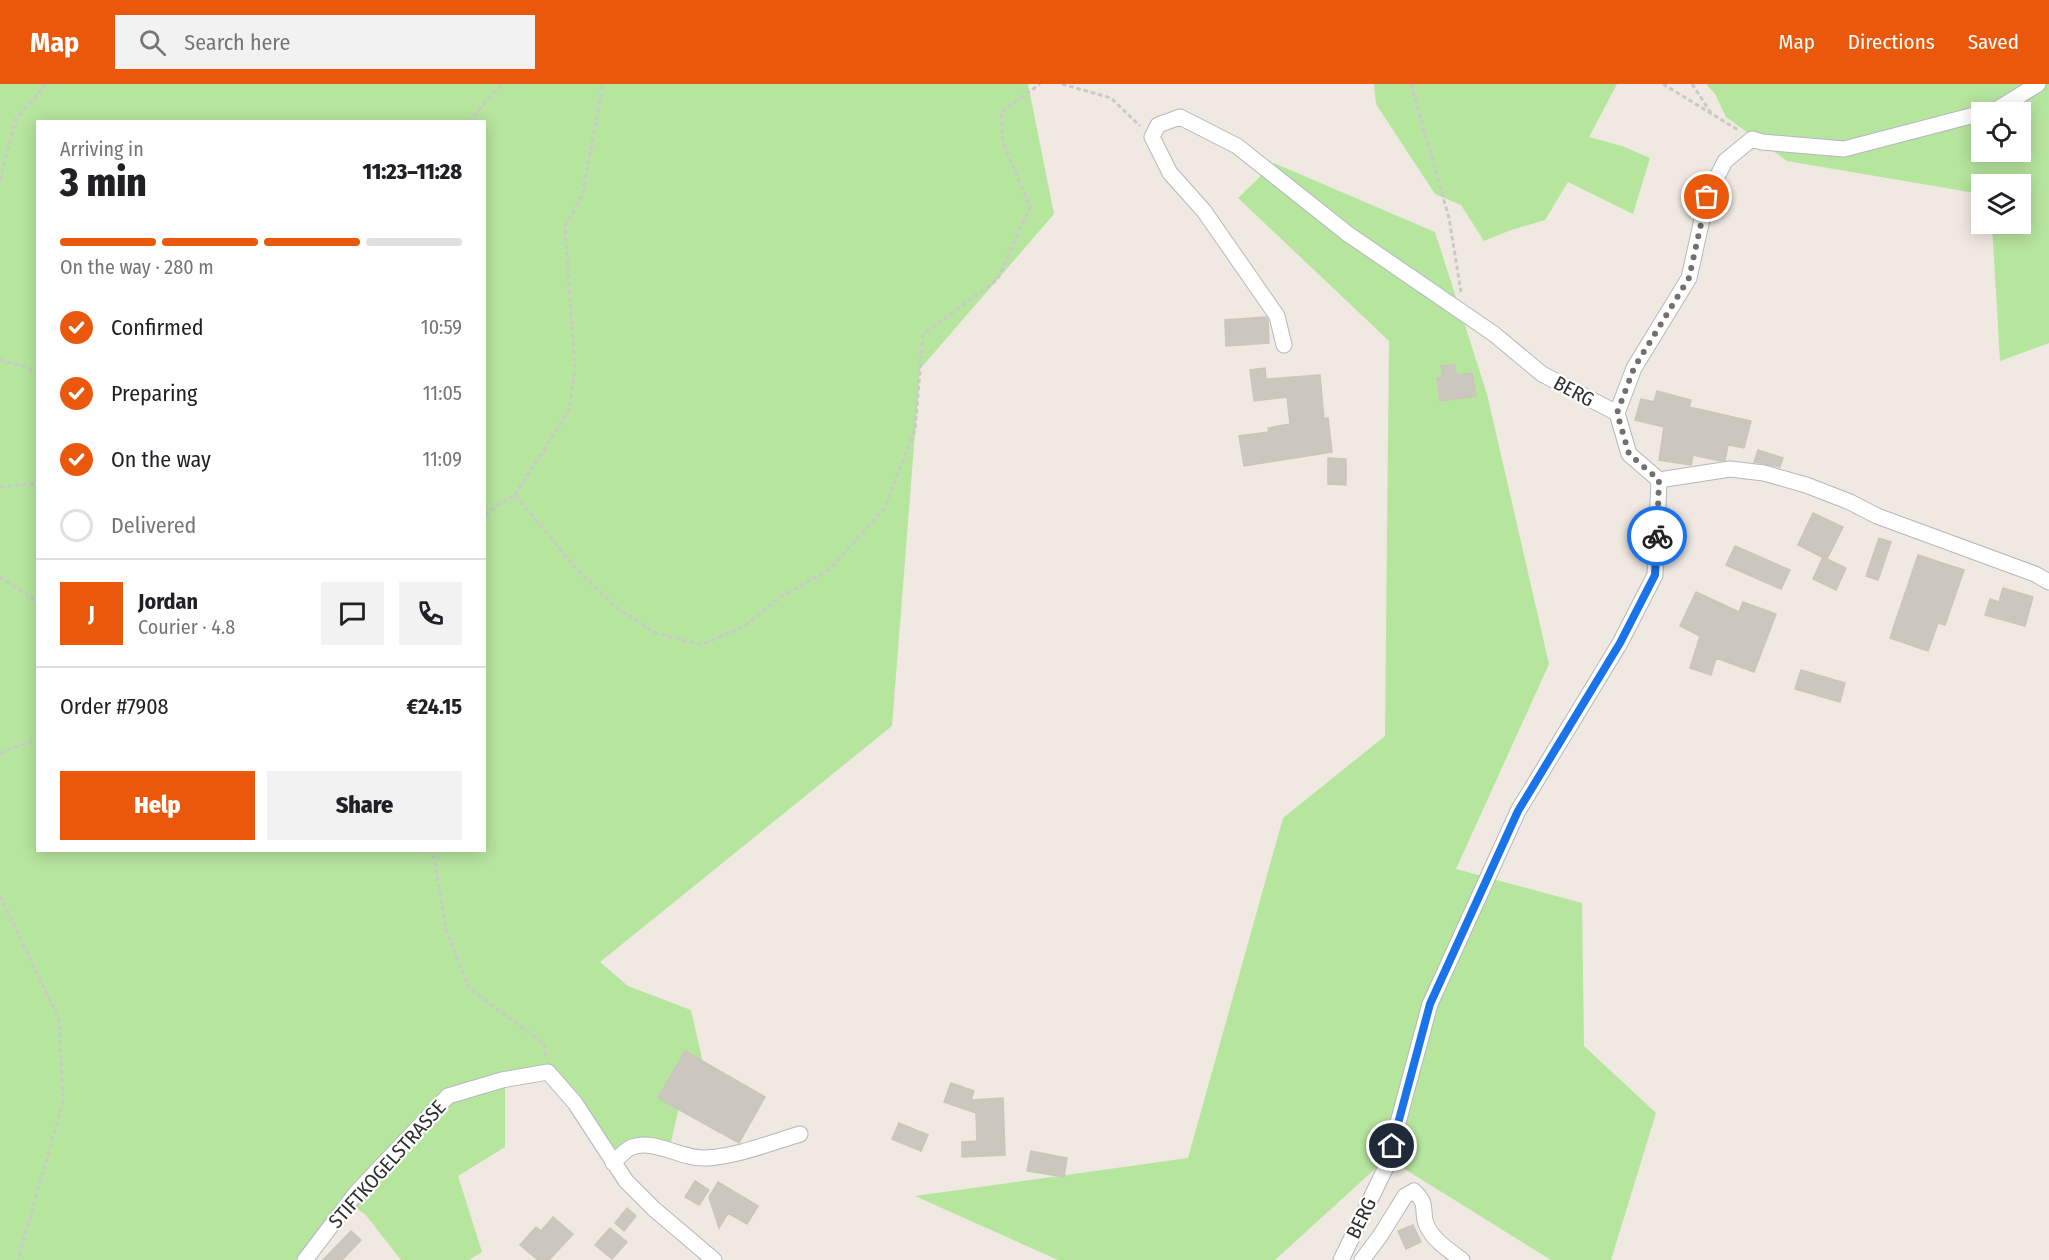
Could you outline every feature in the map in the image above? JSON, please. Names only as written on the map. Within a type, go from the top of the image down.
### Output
[{"type":"street","points":[[2009,102],[2038,84]]},
{"type":"street","points":[[1617,413],[1634,368],[1689,278],[1707,197],[1725,161],[1752,139],[1762,142],[1844,149],[1971,116]]},
{"type":"street","name":"BERG","points":[[1152,137],[1158,125],[1180,117],[1238,146],[1348,234],[1494,334],[1542,374],[1617,413],[1629,454],[1659,480],[1655,575],[1620,643],[1514,822],[1430,1004],[1386,1167],[1341,1260]]},
{"type":"street","points":[[1152,137],[1170,173],[1204,212],[1234,252],[1277,316],[1284,345]]},
{"type":"street","points":[[1659,480],[1730,469],[1764,473],[1806,485],[1850,502],[1877,516],[2035,574],[2049,582]]},
{"type":"street","points":[[548,1072],[575,1103],[626,1181],[654,1209],[714,1260]]},
{"type":"street","name":"STIFTKOGELSTRASSE","points":[[305,1260],[356,1193],[448,1096],[502,1080],[548,1072]]},
{"type":"street","points":[[613,1163],[629,1149],[641,1145],[653,1146],[690,1158],[706,1159],[725,1156],[800,1134]]},
{"type":"street","points":[[1362,1260],[1405,1196],[1414,1191],[1423,1199],[1427,1226],[1440,1244],[1462,1260]]},
{"type":"path","points":[[0,180],[16,119],[45,84]]},
{"type":"path","points":[[470,120],[502,84]]},
{"type":"path","points":[[486,513],[515,495],[550,443],[568,410],[575,369],[566,227],[582,196],[603,84]]},
{"type":"path","points":[[515,495],[580,574],[617,608],[656,633],[701,645],[745,626],[779,598],[830,569],[884,509],[888,500],[915,430],[923,334],[996,280],[1030,207],[1004,142],[1001,112],[1040,84]]},
{"type":"path","points":[[1062,84],[1111,98],[1152,137]]},
{"type":"path","points":[[1411,84],[1449,218],[1464,313]]},
{"type":"path","points":[[1663,84],[1752,139]]},
{"type":"path","points":[[1692,84],[1712,114]]},
{"type":"path","points":[[0,359],[27,367],[36,373]]},
{"type":"path","points":[[0,487],[36,483]]},
{"type":"path","points":[[0,577],[36,601]]},
{"type":"path","points":[[0,753],[36,739]]},
{"type":"path","points":[[429,852],[434,857],[446,930],[469,988],[544,1044],[548,1072]]},
{"type":"path","points":[[0,896],[59,1019],[63,1102],[18,1260]]},
{"type":"green space","points":[[0,84],[1028,84],[1054,214],[920,369],[892,726],[600,962],[628,986],[691,1010],[706,1076],[680,1103],[671,1142],[614,1154],[555,1068],[505,1075],[505,1147],[458,1176],[482,1252],[469,1260],[401,1260],[365,1214],[340,1199],[303,1260],[0,1260]]},
{"type":"green space","points":[[1374,84],[1617,84],[1589,137],[1622,146],[1650,158],[1633,214],[1568,182],[1545,220],[1484,241],[1461,205],[1435,194],[1376,104]]},
{"type":"green space","points":[[1706,84],[2049,84],[2049,343],[2000,361],[1993,234],[2031,234],[2031,174],[1971,174],[1971,192],[1787,161],[1726,117],[1715,94]]},
{"type":"green space","points":[[1274,163],[1435,232],[1487,394],[1549,664],[1456,869],[1582,903],[1584,1046],[1656,1113],[1611,1260],[1551,1260],[1387,1158],[1275,1260],[1058,1260],[915,1196],[1188,1158],[1283,818],[1385,736],[1389,341],[1238,198]]},
{"type":"building","points":[[1266,317],[1269,343],[1226,346],[1225,320]]},
{"type":"building","points":[[1455,364],[1456,375],[1472,373],[1476,396],[1440,401],[1437,378],[1443,377],[1441,366]]},
{"type":"building","points":[[1265,368],[1266,379],[1320,375],[1324,419],[1328,418],[1332,452],[1244,466],[1239,436],[1269,432],[1268,428],[1290,424],[1287,397],[1254,401],[1250,370]]},
{"type":"building","points":[[1657,391],[1691,400],[1689,407],[1751,421],[1744,448],[1728,445],[1725,460],[1720,461],[1693,455],[1691,465],[1659,460],[1664,427],[1635,420],[1641,399],[1654,402]]},
{"type":"building","points":[[1758,450],[1783,458],[1780,467],[1754,462]]},
{"type":"building","points":[[1328,458],[1346,459],[1346,485],[1328,484]]},
{"type":"building","points":[[1813,513],[1843,527],[1827,559],[1846,568],[1836,590],[1813,579],[1823,557],[1798,545]]},
{"type":"building","points":[[1879,538],[1891,542],[1878,580],[1866,576]]},
{"type":"building","points":[[1735,546],[1790,570],[1781,589],[1726,565]]},
{"type":"building","points":[[1918,555],[1964,570],[1945,625],[1938,623],[1928,651],[1890,638]]},
{"type":"building","points":[[2003,588],[2033,597],[2025,626],[1985,615],[1990,599],[1999,602]]},
{"type":"building","points":[[1696,592],[1739,612],[1743,602],[1776,614],[1754,672],[1716,658],[1711,675],[1690,668],[1700,636],[1680,626]]},
{"type":"building","points":[[1801,670],[1845,683],[1840,702],[1795,689]]},
{"type":"building","points":[[685,1051],[765,1097],[739,1143],[658,1098]]},
{"type":"building","points":[[951,1083],[974,1091],[971,1100],[1003,1098],[1005,1155],[962,1157],[962,1142],[977,1141],[976,1113],[944,1102]]},
{"type":"building","points":[[899,1123],[928,1135],[921,1151],[892,1139]]},
{"type":"building","points":[[1031,1151],[1067,1158],[1064,1177],[1027,1171]]},
{"type":"building","points":[[695,1181],[709,1190],[699,1205],[685,1197]]},
{"type":"building","points":[[718,1182],[758,1206],[747,1224],[728,1213],[719,1228],[709,1197]]},
{"type":"building","points":[[627,1208],[636,1216],[624,1231],[615,1223]]},
{"type":"building","points":[[553,1217],[573,1234],[549,1260],[538,1260],[520,1245],[536,1227],[541,1231]]},
{"type":"building","points":[[1413,1225],[1421,1242],[1406,1249],[1398,1231]]},
{"type":"building","points":[[610,1228],[627,1242],[612,1259],[595,1245]]},
{"type":"building","points":[[351,1231],[361,1240],[342,1260],[323,1260]]},
{"type":"way so far","points":[[1657,536],[1659,480],[1629,454],[1617,413],[1634,368],[1689,278],[1707,197]]},
{"type":"route","points":[[1392,1146],[1430,1004],[1518,811],[1620,643],[1655,575],[1657,536]]}]
